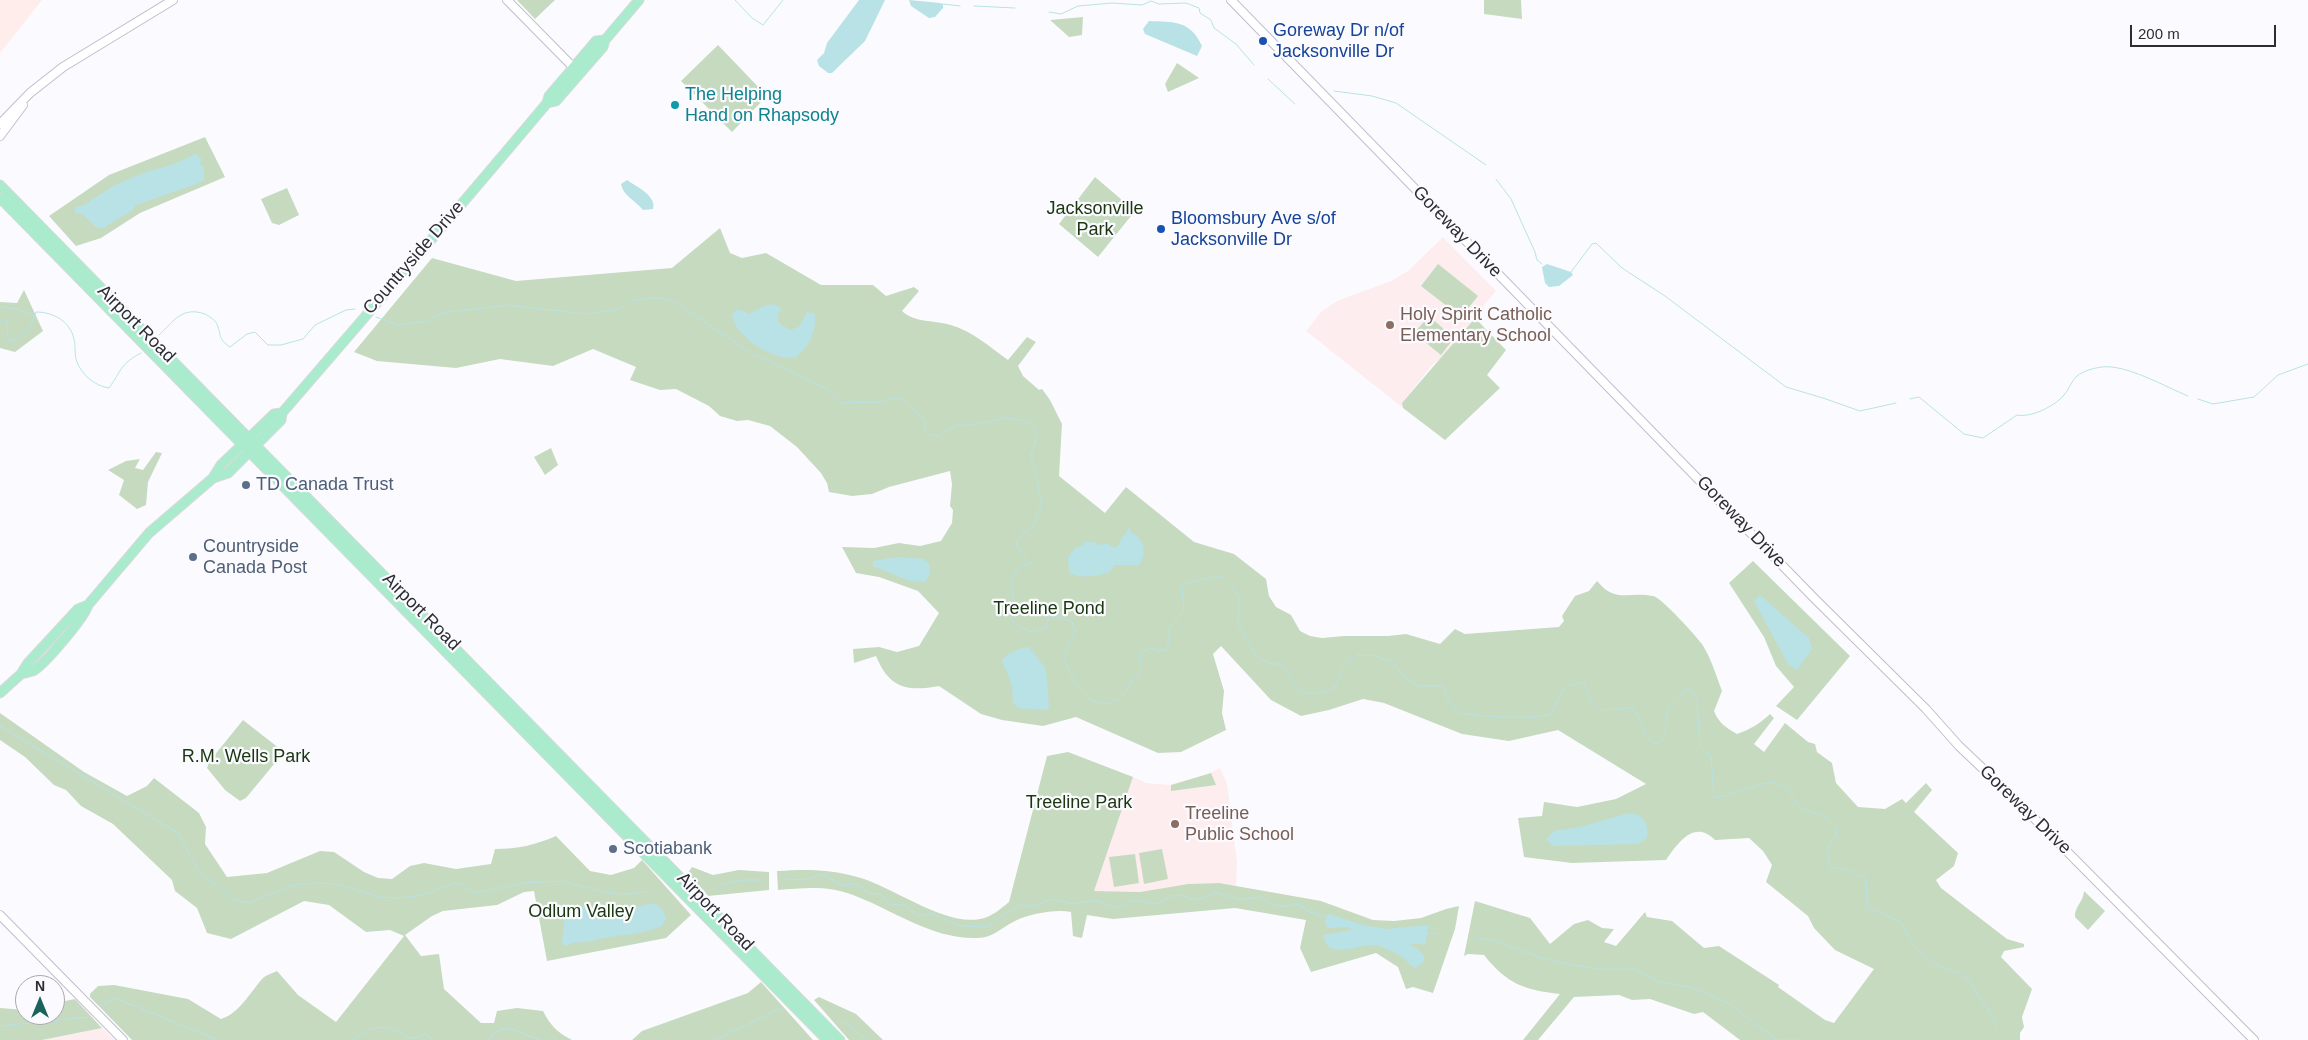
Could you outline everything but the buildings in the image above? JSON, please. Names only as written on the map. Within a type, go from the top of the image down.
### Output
[{"type":"main road","name":"Countryside Drive","points":[[0,693],[21,674],[33,670],[47,656],[86,613],[88,605],[150,533],[214,478],[228,472],[250,445],[281,420],[282,413],[333,351],[547,103],[549,96],[576,71],[596,41],[605,40],[639,0]]},
{"type":"main road","name":"Airport Road","points":[[0,185],[176,371],[840,1040]]},
{"type":"main road","name":"Airport Road","points":[[0,198],[137,331]]},
{"type":"main road","name":"Airport Road","points":[[250,445],[827,1040]]},
{"type":"street","points":[[0,124],[30,94],[63,67],[172,0]]},
{"type":"street","points":[[508,0],[576,71]]},
{"type":"street","name":"Goreway Drive","points":[[1231,0],[1275,43],[1294,67],[1657,435],[1815,599],[1926,709],[1970,757],[2017,801],[2254,1040]]},
{"type":"street","points":[[0,136],[30,94]]},
{"type":"street","points":[[0,915],[123,1040]]},
{"type":"shaded area","points":[[0,0],[42,0],[0,53]]},
{"type":"shaded area","name":"Holy Spirit Catholic Elementary School","points":[[1443,237],[1496,291],[1402,403],[1403,408],[1306,331],[1322,311],[1339,300],[1391,281],[1408,271]]},
{"type":"shaded area","name":"Treeline Public School","points":[[1220,768],[1227,784],[1237,862],[1236,886],[1219,883],[1188,884],[1141,892],[1094,891],[1133,777],[1146,783],[1171,785],[1204,776]]},
{"type":"shaded area","points":[[102,1028],[115,1040],[42,1040]]},
{"type":"green space","points":[[517,0],[555,0],[535,19]]},
{"type":"green space","points":[[1484,0],[1521,0],[1522,19],[1484,14]]},
{"type":"green space","points":[[1083,17],[1082,35],[1069,37],[1050,20]]},
{"type":"green space","points":[[718,45],[767,96],[732,132],[681,81]]},
{"type":"green space","points":[[1177,63],[1199,78],[1168,92],[1165,84]]},
{"type":"green space","points":[[205,137],[225,177],[140,213],[101,238],[76,246],[49,216],[109,175]]},
{"type":"green space","name":"Jacksonville Park","points":[[1095,177],[1135,211],[1098,257],[1059,224]]},
{"type":"green space","points":[[287,188],[299,215],[279,225],[272,223],[261,199]]},
{"type":"green space","name":"Treeline Pond","points":[[720,228],[730,253],[742,258],[766,253],[821,285],[873,285],[886,296],[914,287],[919,291],[902,311],[907,315],[912,318],[945,323],[966,331],[1008,360],[1027,337],[1036,342],[1018,366],[1023,376],[1039,390],[1042,389],[1062,424],[1059,476],[1105,513],[1126,487],[1194,542],[1234,554],[1266,579],[1269,596],[1276,607],[1291,615],[1300,631],[1310,636],[1322,638],[1406,634],[1440,644],[1455,629],[1465,634],[1559,627],[1564,621],[1562,616],[1575,596],[1589,591],[1597,581],[1604,588],[1617,595],[1644,595],[1657,598],[1686,626],[1705,649],[1722,691],[1714,711],[1720,722],[1729,729],[1737,734],[1759,723],[1770,714],[1774,718],[1754,744],[1764,752],[1785,723],[1808,742],[1815,744],[1817,752],[1832,763],[1836,783],[1858,807],[1885,809],[1902,799],[1906,803],[1926,783],[1932,790],[1914,812],[1958,853],[1954,866],[1936,880],[1941,888],[2007,939],[2024,944],[2024,947],[2004,951],[2001,957],[2032,989],[2022,1017],[2024,1027],[2020,1033],[2020,1040],[1740,1040],[1703,1012],[1694,1014],[1650,999],[1632,1000],[1619,995],[1574,997],[1538,1040],[1523,1040],[1560,994],[1526,988],[1517,984],[1501,973],[1484,955],[1468,954],[1464,956],[1475,901],[1530,918],[1550,944],[1574,924],[1588,920],[1602,928],[1614,929],[1604,942],[1616,946],[1645,912],[1647,917],[1672,921],[1704,948],[1719,946],[1779,985],[1778,987],[1825,1020],[1834,1023],[1874,969],[1835,950],[1814,928],[1808,916],[1766,882],[1772,865],[1763,851],[1749,838],[1715,840],[1707,834],[1693,833],[1681,841],[1666,860],[1572,863],[1524,857],[1518,818],[1542,816],[1544,802],[1577,807],[1616,799],[1646,784],[1558,730],[1509,741],[1462,734],[1384,703],[1363,699],[1329,710],[1301,716],[1271,700],[1221,646],[1213,654],[1224,691],[1222,713],[1226,730],[1181,752],[1158,753],[1076,717],[1043,726],[1002,720],[981,714],[939,686],[908,688],[900,685],[887,675],[876,656],[854,663],[853,649],[879,647],[897,652],[919,646],[939,613],[918,591],[879,577],[856,573],[842,547],[874,548],[899,543],[920,546],[941,541],[952,523],[950,471],[889,487],[872,494],[852,496],[829,492],[827,483],[821,473],[797,447],[770,426],[748,420],[737,421],[720,416],[709,406],[676,389],[660,390],[630,380],[636,367],[593,349],[553,366],[500,359],[456,368],[377,361],[354,352],[432,258],[516,281],[672,268]]},
{"type":"green space","points":[[1438,264],[1478,296],[1461,317],[1421,286]]},
{"type":"green space","points":[[24,290],[43,331],[15,352],[0,348],[0,302],[17,303]]},
{"type":"green space","points":[[1429,316],[1454,338],[1441,355],[1414,333]]},
{"type":"green space","points":[[1475,318],[1506,350],[1487,375],[1500,388],[1445,440],[1403,408],[1402,403]]},
{"type":"green space","points":[[551,448],[558,465],[545,475],[534,457]]},
{"type":"green space","points":[[156,452],[162,453],[148,482],[146,505],[137,509],[119,495],[124,480],[108,470],[126,461],[140,459],[135,468],[143,470]]},
{"type":"green space","points":[[1753,561],[1850,656],[1797,720],[1776,706],[1794,687],[1776,666],[1764,637],[1729,583]]},
{"type":"green space","name":"Odlum Valley","points":[[0,713],[84,772],[127,796],[147,786],[154,778],[199,813],[206,827],[205,844],[227,877],[267,873],[320,851],[334,852],[364,872],[378,878],[392,879],[410,866],[424,863],[456,869],[491,864],[495,849],[526,846],[556,836],[590,871],[611,875],[634,868],[642,860],[691,915],[666,938],[547,961],[534,891],[524,892],[497,905],[443,911],[432,916],[405,935],[421,956],[439,954],[444,989],[481,1023],[494,1023],[497,1011],[517,1008],[543,1011],[555,1028],[572,1040],[132,1040],[90,997],[90,994],[98,986],[114,985],[188,999],[221,1019],[239,1007],[263,978],[277,971],[298,995],[336,1022],[404,936],[390,930],[366,932],[329,905],[304,901],[231,939],[207,933],[197,908],[175,891],[172,880],[113,824],[81,806],[66,790],[54,785],[25,757],[0,740]]},
{"type":"green space","name":"R.M. Wells Park","points":[[243,720],[284,752],[246,798],[240,801],[225,790],[207,768],[209,762]]},
{"type":"green space","name":"Treeline Park","points":[[1068,752],[1133,777],[1094,891],[1140,892],[1188,884],[1219,883],[1321,901],[1373,920],[1394,921],[1421,918],[1459,906],[1455,929],[1433,993],[1413,987],[1406,989],[1398,967],[1376,953],[1311,972],[1300,948],[1306,920],[1235,908],[1113,919],[1087,915],[1082,938],[1073,936],[1071,912],[1050,912],[1021,918],[993,934],[978,938],[961,937],[929,929],[844,892],[815,888],[778,890],[777,871],[829,871],[861,878],[951,917],[966,920],[980,919],[988,916],[1009,902],[1047,756]]},
{"type":"green space","points":[[1211,773],[1216,785],[1171,791],[1171,785]]},
{"type":"green space","points":[[1162,849],[1168,879],[1144,884],[1139,853]]},
{"type":"green space","points":[[1135,854],[1139,883],[1114,887],[1109,857]]},
{"type":"green space","points":[[692,867],[713,875],[739,870],[769,872],[769,890],[708,896],[688,873]]},
{"type":"green space","points":[[2084,891],[2105,911],[2088,930],[2075,917]]},
{"type":"green space","points":[[761,982],[813,1040],[632,1040],[642,1031],[748,993]]},
{"type":"green space","points":[[819,997],[856,1014],[883,1040],[849,1040],[814,1000]]},
{"type":"green space","points":[[75,999],[102,1028],[42,1040],[0,1040],[0,1008],[15,1009],[15,1025],[65,1025],[65,1001]]},
{"type":"water","points":[[859,0],[885,0],[865,41],[832,73],[828,73],[819,66],[817,60],[824,53],[827,43]]},
{"type":"water","points":[[909,0],[940,3],[943,4],[943,8],[935,17],[929,18],[911,6]]},
{"type":"water","points":[[1149,21],[1174,22],[1187,27],[1202,46],[1197,56],[1145,34],[1143,29]]},
{"type":"water","points":[[196,154],[202,159],[200,163],[204,167],[204,180],[199,183],[136,205],[133,210],[103,228],[97,228],[81,213],[75,213],[76,207],[82,206],[115,185]]},
{"type":"water","points":[[627,180],[649,196],[652,200],[653,209],[643,210],[627,195],[621,184]]},
{"type":"water","points":[[1547,264],[1571,272],[1573,275],[1559,286],[1549,287],[1545,283],[1542,267]]},
{"type":"water","points":[[773,304],[782,308],[778,315],[778,322],[790,330],[799,327],[807,312],[815,314],[815,326],[811,338],[796,357],[777,356],[757,346],[740,332],[732,315],[736,310],[749,314],[764,306]]},
{"type":"water","points":[[1129,526],[1131,532],[1142,542],[1144,551],[1139,565],[1114,565],[1110,572],[1089,576],[1078,576],[1069,572],[1068,557],[1075,548],[1084,545],[1084,542],[1095,542],[1096,545],[1107,544],[1113,548],[1118,546]]},
{"type":"water","points":[[898,557],[923,559],[929,563],[930,573],[926,582],[910,581],[873,566],[873,561]]},
{"type":"water","points":[[1760,595],[1809,638],[1812,649],[1797,670],[1788,664],[1754,601]]},
{"type":"water","points":[[1025,647],[1030,648],[1046,669],[1049,707],[1046,710],[1018,708],[1013,703],[1012,686],[1002,660],[1010,653]]},
{"type":"water","points":[[1629,813],[1638,815],[1646,825],[1647,838],[1638,844],[1553,846],[1546,839],[1554,831],[1584,826]]},
{"type":"water","points":[[655,903],[663,910],[666,918],[662,926],[645,932],[589,942],[565,946],[562,943],[565,916],[560,911],[564,905],[579,905],[608,913]]},
{"type":"water","points":[[1329,914],[1363,925],[1386,929],[1429,925],[1425,945],[1416,943],[1410,945],[1418,949],[1424,956],[1424,962],[1415,968],[1395,953],[1373,945],[1338,950],[1331,948],[1326,944],[1324,935],[1351,930],[1350,927],[1328,928],[1325,922]]},
{"type":"waterway","points":[[735,0],[752,18],[763,25],[783,0]]},
{"type":"waterway","points":[[1049,12],[1061,14],[1078,6],[1112,3],[1142,5],[1151,1],[1159,4],[1186,3],[1199,8],[1200,13],[1211,20],[1214,28],[1236,44],[1254,65]]},
{"type":"waterway","points":[[943,4],[960,6]]},
{"type":"waterway","points":[[974,6],[1015,8]]},
{"type":"waterway","points":[[1268,79],[1295,104]]},
{"type":"waterway","points":[[1334,91],[1372,96],[1396,103],[1486,165]]},
{"type":"waterway","points":[[1496,179],[1511,199],[1537,260],[1542,264]]},
{"type":"waterway","points":[[1571,272],[1592,244],[1596,243],[1622,268],[1665,296],[1786,387],[1860,411],[1896,403]]},
{"type":"waterway","points":[[376,317],[398,325],[427,321],[442,313],[507,305],[588,314],[620,309],[631,301],[666,298],[751,353],[829,390],[841,403],[882,402],[888,399],[901,399],[925,420],[925,428],[928,435],[939,436],[957,425],[970,425],[1006,418],[1022,420],[1031,424],[1036,432],[1036,440],[1031,455],[1042,503],[1032,529],[1023,533],[1016,545],[1031,563],[1017,570],[1011,581],[1013,593],[1011,618],[1014,624],[1031,632],[1046,628],[1049,616],[1057,616],[1072,622],[1075,631],[1063,656],[1075,682],[1089,698],[1097,702],[1106,704],[1116,701],[1123,695],[1132,681],[1139,675],[1141,652],[1151,648],[1165,651],[1169,641],[1169,627],[1184,612],[1182,586],[1188,582],[1221,576],[1236,592],[1239,602],[1237,623],[1256,655],[1266,662],[1283,665],[1298,688],[1309,693],[1325,691],[1335,687],[1343,667],[1357,655],[1377,656],[1393,663],[1404,677],[1420,686],[1443,686],[1447,698],[1460,713],[1516,717],[1550,715],[1566,686],[1584,682],[1591,702],[1603,710],[1633,708],[1647,737],[1656,744],[1665,737],[1669,708],[1676,698],[1689,688],[1697,700],[1700,747],[1711,757],[1714,797],[1730,795],[1764,784],[1779,784],[1787,789],[1800,807],[1827,819],[1837,828],[1836,835],[1827,850],[1831,867],[1848,870],[1866,878],[1867,907],[1901,922],[1916,949],[1934,963],[1966,977],[1987,1008],[1998,1029]]},
{"type":"waterway","points":[[0,307],[16,309],[35,315],[36,312],[42,312],[60,319],[69,327],[72,333],[79,367],[90,379],[104,387],[109,388],[125,364],[141,353]]},
{"type":"waterway","points":[[159,335],[179,316],[184,313],[197,312],[205,314],[215,321],[221,339],[230,347],[247,334],[255,332],[268,345],[281,345],[303,339],[315,325],[346,310],[355,309]]},
{"type":"waterway","points":[[0,320],[7,320],[8,338],[11,341],[26,331],[35,315]]},
{"type":"waterway","points":[[2198,399],[2213,404],[2254,397],[2278,375],[2308,364]]},
{"type":"waterway","points":[[1910,399],[1919,397],[1964,434],[1983,438],[2017,415],[2029,415],[2049,407],[2064,395],[2077,376],[2085,371],[2096,368],[2112,367],[2134,372],[2188,396]]},
{"type":"waterway","points":[[0,726],[178,833],[198,870],[233,900],[249,903],[292,885],[317,883],[336,884],[380,897],[398,898],[422,895],[456,883],[477,893],[523,883],[563,881],[599,891],[625,894],[650,891]]},
{"type":"waterway","points":[[783,879],[805,880],[823,874],[842,885],[857,884],[869,893],[881,894],[890,905],[903,904],[919,916],[932,914],[962,926],[988,927],[1019,905],[1030,907],[1053,899],[1073,904],[1096,900],[1117,908],[1133,900],[1157,904],[1171,896],[1178,895],[1198,900],[1216,892],[1240,900],[1260,897],[1279,907],[1300,904],[1307,911],[1326,917]]},
{"type":"waterway","points":[[717,886],[742,880],[762,880]]},
{"type":"waterway","points":[[1427,934],[1439,933]]},
{"type":"waterway","points":[[1476,938],[1491,940],[1541,958],[1571,965],[1602,969],[1634,969],[1660,982],[1690,987],[1726,1002],[1777,1040],[1800,1040]]},
{"type":"waterway","points":[[102,1005],[115,998],[218,1040]]},
{"type":"waterway","points":[[714,1040],[782,1008]]},
{"type":"waterway","points":[[0,1026],[89,1017]]},
{"type":"waterway","points":[[843,1020],[866,1040]]},
{"type":"waterway","points":[[353,1040],[360,1034],[374,1028],[396,1030],[410,1039],[425,1034],[433,1040]]},
{"type":"waterway","points":[[489,1040],[493,1033],[508,1028],[540,1040]]},
{"type":"place","name":"Goreway Dr n/of Jacksonville Dr","points":[[1263,41]]},
{"type":"place","name":"The Helping Hand on Rhapsody","points":[[675,105]]},
{"type":"place","name":"Bloomsbury Ave s/of Jacksonville Dr","points":[[1161,229]]},
{"type":"place","name":"Holy Spirit Catholic Elementary School","points":[[1390,325]]},
{"type":"place","name":"TD Canada Trust","points":[[246,485]]},
{"type":"place","name":"Countryside Canada Post","points":[[193,557]]},
{"type":"place","name":"Treeline Public School","points":[[1175,824]]},
{"type":"place","name":"Scotiabank","points":[[613,849]]}]
